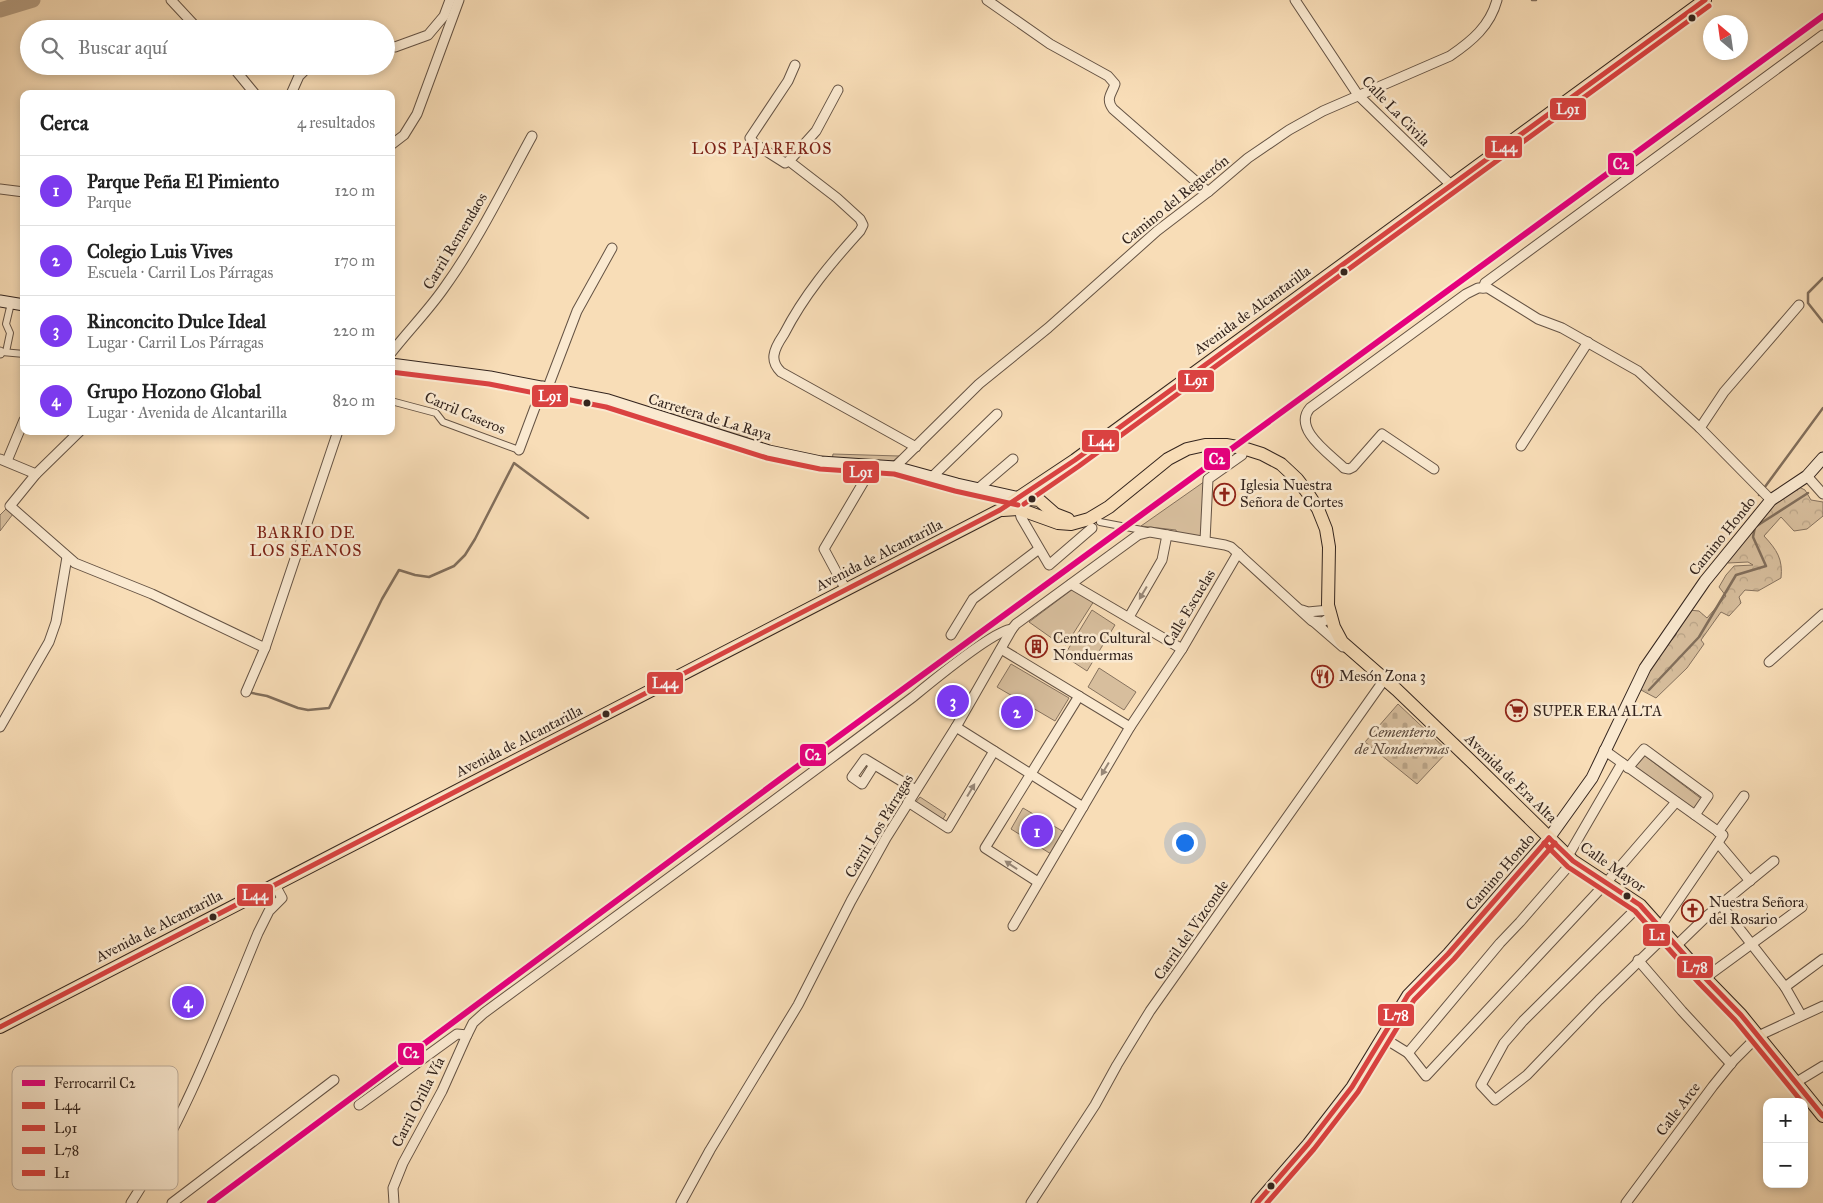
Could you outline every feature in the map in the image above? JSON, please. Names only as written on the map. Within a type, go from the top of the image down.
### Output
[{"type":"main road","name":"Avenida de Alcantarilla","points":[[0,1027],[1000,510],[1019,503],[1048,478],[1705,0]]},
{"type":"main road","points":[[6,302],[20,304]]},
{"type":"main road","name":"Carretera de La Raya","points":[[395,365],[490,377],[608,400],[769,451],[821,462],[895,467],[979,488],[1019,503]]},
{"type":"main road","name":"Avenida de Era Alta","points":[[1032,513],[1058,523],[1087,524],[1163,462],[1187,449],[1199,446],[1216,444],[1234,446],[1262,454],[1281,464],[1308,492],[1322,517],[1326,529],[1329,547],[1327,592],[1330,613],[1338,636],[1348,648],[1474,764],[1549,838]]},
{"type":"main road","name":"Camino Hondo","points":[[1257,1203],[1308,1144],[1352,1087],[1408,995],[1448,954],[1549,838],[1592,778],[1645,668],[1765,494],[1807,476],[1823,458]]},
{"type":"main road","points":[[1043,502],[1041,492],[1048,478]]},
{"type":"main road","points":[[1019,503],[1036,500],[1043,502],[1059,516],[1087,524]]},
{"type":"main road","points":[[1019,503],[1032,513]]},
{"type":"main road","name":"Calle Mayor","points":[[1549,838],[1571,858],[1640,905],[1741,1015],[1823,1116]]},
{"type":"street","points":[[171,0],[190,20]]},
{"type":"street","points":[[395,46],[428,35],[444,16],[450,0]]},
{"type":"street","points":[[395,141],[404,135],[417,114],[459,0]]},
{"type":"street","points":[[987,0],[1050,44],[1108,76],[1115,84],[1108,101],[1113,108],[1208,192]]},
{"type":"street","name":"Calle La Civila","points":[[1295,0],[1358,95],[1451,185]]},
{"type":"street","name":"Camino del Reguerón","points":[[895,467],[979,384],[1048,328],[1157,231],[1248,158],[1289,130],[1358,95],[1450,56],[1468,44],[1484,28],[1494,14],[1497,0]]},
{"type":"street","points":[[1483,288],[1485,283],[1823,36]]},
{"type":"street","points":[[795,65],[788,81],[750,138],[755,144],[785,163],[816,131],[838,90]]},
{"type":"street","points":[[239,75],[252,90]]},
{"type":"street","points":[[293,90],[300,75]]},
{"type":"street","name":"Carril Remendaos","points":[[395,348],[427,312],[445,287],[474,242],[532,136]]},
{"type":"street","points":[[789,161],[837,198],[860,219],[862,225],[860,231],[824,271],[790,322],[776,348],[774,356],[775,365],[781,372],[916,447]]},
{"type":"street","points":[[0,189],[20,192]]},
{"type":"street","name":"Carril Caseros","points":[[395,402],[436,413],[443,422],[519,450],[577,311],[612,248]]},
{"type":"street","points":[[1434,469],[1382,434],[1353,467],[1344,468],[1309,434],[1305,427],[1306,415],[1310,408],[1466,294],[1474,289],[1483,288],[1496,293],[1538,319],[1562,328],[1588,342],[1638,372],[1700,428],[1765,494]]},
{"type":"street","points":[[6,302],[6,324],[10,333],[2,353],[20,354]]},
{"type":"street","points":[[1700,428],[1724,392],[1799,305]]},
{"type":"street","points":[[1521,446],[1588,342]]},
{"type":"street","points":[[933,476],[996,414]]},
{"type":"street","points":[[20,428],[4,460],[36,474]]},
{"type":"street","points":[[76,435],[36,474],[10,506],[75,563],[152,594],[264,648]]},
{"type":"street","points":[[246,692],[264,648],[337,435]]},
{"type":"street","points":[[1204,541],[1208,479],[1242,454]]},
{"type":"street","points":[[979,488],[1013,459]]},
{"type":"street","points":[[846,590],[824,550],[873,466]]},
{"type":"street","points":[[1807,476],[1823,494]]},
{"type":"street","points":[[1032,513],[1041,511],[1043,502]]},
{"type":"street","points":[[1019,503],[1021,517],[1049,565],[1087,524]]},
{"type":"street","points":[[1100,522],[1225,545],[1238,554],[1336,642],[1348,648]]},
{"type":"street","name":"Carril Los Párragas","points":[[681,1203],[710,1150],[798,1005],[851,901],[886,838],[956,727],[1012,629],[1023,618],[1138,535],[1150,532]]},
{"type":"street","points":[[1129,617],[1162,560],[1166,535]]},
{"type":"street","points":[[950,635],[973,599],[1039,549]]},
{"type":"street","name":"Calle Escuelas","points":[[1013,926],[1130,727],[1182,649],[1238,554]]},
{"type":"street","points":[[0,727],[49,642],[56,622],[67,557]]},
{"type":"street","points":[[1071,584],[1182,649]]},
{"type":"street","points":[[1302,610],[1330,613]]},
{"type":"street","points":[[1312,621],[1323,622],[1330,613]]},
{"type":"street","points":[[1770,662],[1823,614]]},
{"type":"street","name":"Carril Orilla Vía","points":[[394,1203],[393,1188],[403,1163],[442,1091],[473,1023],[837,754],[967,655],[1000,632],[1012,629]]},
{"type":"street","points":[[1001,649],[1130,727]]},
{"type":"street","name":"Carril del Vizconde","points":[[1031,1203],[1095,1105],[1150,1011],[1186,963],[1384,680]]},
{"type":"street","points":[[1038,882],[985,848],[1079,696]]},
{"type":"street","points":[[956,727],[1082,807]]},
{"type":"street","points":[[1408,1053],[1500,943],[1520,922],[1571,858],[1625,766],[1644,749],[1708,796],[1694,815]]},
{"type":"street","points":[[1604,750],[1723,836],[1663,931],[1638,960],[1527,1076],[1495,1100],[1481,1085],[1504,1043],[1523,1021],[1640,905]]},
{"type":"street","points":[[908,802],[948,828],[994,751]]},
{"type":"street","points":[[874,765],[916,790]]},
{"type":"street","points":[[1718,832],[1744,796]]},
{"type":"street","points":[[1382,1038],[1408,1053],[1426,1076],[1606,883],[1676,802]]},
{"type":"street","points":[[1718,843],[1750,881]]},
{"type":"street","points":[[1676,946],[1708,915],[1774,861]]},
{"type":"street","points":[[178,1119],[194,1086],[269,911],[282,898],[275,885]]},
{"type":"street","points":[[1721,905],[1785,987],[1801,1015]]},
{"type":"street","points":[[1705,978],[1753,945],[1802,907]]},
{"type":"street","points":[[1785,987],[1823,959]]},
{"type":"street","points":[[1638,960],[1730,1064]]},
{"type":"street","name":"Calle Arce","points":[[1629,1202],[1646,1174],[1730,1064],[1758,1036],[1823,1006]]},
{"type":"street","points":[[359,1105],[457,1034],[467,1035]]},
{"type":"street","points":[[1796,1083],[1823,1066]]},
{"type":"street","points":[[172,1203],[334,1080]]},
{"type":"street","points":[[131,1203],[139,1190]]},
{"type":"green space","points":[[673,410],[748,434],[746,440],[670,416]]},
{"type":"green space","points":[[833,454],[899,456],[893,461],[832,460]]},
{"type":"green space","points":[[1208,479],[1205,541],[1178,537],[1176,530],[1141,526]]},
{"type":"green space","points":[[1799,487],[1805,490],[1811,500],[1823,502],[1823,516],[1807,529],[1794,531],[1781,517],[1764,536],[1778,555],[1781,565],[1781,578],[1758,591],[1745,590],[1739,597],[1741,603],[1729,616],[1721,612],[1701,640],[1704,644],[1687,668],[1656,698],[1641,690],[1645,676],[1658,656],[1676,635],[1677,627],[1689,610],[1699,611],[1707,618],[1726,596],[1719,587],[1726,575],[1734,566],[1753,565],[1748,562],[1728,563],[1724,560],[1773,501]]},
{"type":"green space","points":[[6,509],[13,514],[0,531],[0,515]]},
{"type":"green space","points":[[1073,589],[1094,601],[1066,645],[1053,639],[1029,622]]},
{"type":"green space","points":[[1092,610],[1115,625],[1087,671],[1064,656]]},
{"type":"green space","points":[[1011,664],[1069,698],[1055,721],[997,687]]},
{"type":"green space","points":[[1099,668],[1136,692],[1124,710],[1088,687]]},
{"type":"green space","name":"Cementerio de Nonduermas","points":[[1398,704],[1448,751],[1417,784],[1365,742]]},
{"type":"green space","points":[[1645,756],[1703,800],[1694,811],[1635,767]]},
{"type":"green space","points":[[920,797],[946,814],[943,819],[915,803]]},
{"type":"green space","points":[[1023,808],[1064,832],[1051,854],[1011,829]]},
{"type":"waterway","points":[[0,10],[33,0]]},
{"type":"waterway","points":[[1823,278],[1808,293],[1808,303],[1823,322]]},
{"type":"waterway","points":[[1759,495],[1823,408]]},
{"type":"waterway","points":[[247,692],[267,696],[308,710],[329,708],[382,599],[399,570],[429,577],[454,566],[465,555],[475,539],[514,463],[588,518]]},
{"type":"waterway","points":[[1649,690],[1699,637],[1736,575],[1766,566],[1753,537],[1755,527],[1808,493]]},
{"type":"rail line","name":"C2","points":[[210,1203],[783,777],[1823,16]]},
{"type":"transit line","name":"L44","points":[[0,1027],[1000,510],[1075,460],[1705,0]]},
{"type":"transit line","name":"L91","points":[[1024,504],[1079,466],[1709,6]]},
{"type":"transit line","name":"L91","points":[[395,372],[489,384],[606,407],[767,458],[820,469],[894,474],[955,491],[1018,505]]},
{"type":"transit line","name":"L78","points":[[1549,838],[1573,861],[1640,905],[1741,1015],[1823,1116]]},
{"type":"transit line","name":"L78","points":[[1257,1203],[1308,1144],[1352,1087],[1408,995],[1448,954],[1549,838]]},
{"type":"transit line","name":"L1","points":[[1544,843],[1568,867],[1635,911],[1699,983],[1735,1020],[1799,1098]]},
{"type":"transit line","name":"L1","points":[[1267,1203],[1314,1149],[1358,1092],[1414,1000],[1454,959],[1555,843]]},
{"type":"place","name":"Iglesia Nuestra Señora de Cortes","points":[[1224,494]]},
{"type":"place","name":"Centro Cultural Nonduermas","points":[[1037,647]]},
{"type":"place","name":"Mesón Zona 3","points":[[1323,676]]},
{"type":"place","name":"Rinconcito Dulce Ideal","points":[[953,701]]},
{"type":"place","name":"SUPER ERA ALTA","points":[[1517,711]]},
{"type":"place","name":"Colegio Luis Vives","points":[[1017,712]]},
{"type":"place","name":"Parque Peña El Pimiento","points":[[1037,831]]},
{"type":"place","name":"Nuestra Señora del Rosario","points":[[1693,911]]},
{"type":"place","name":"Grupo Hozono Global","points":[[188,1002]]},
{"type":"district","name":"LOS PAJAREROS","points":[[762,148]]},
{"type":"district","name":"BARRIO DE LOS SEANOS","points":[[306,541]]}]
